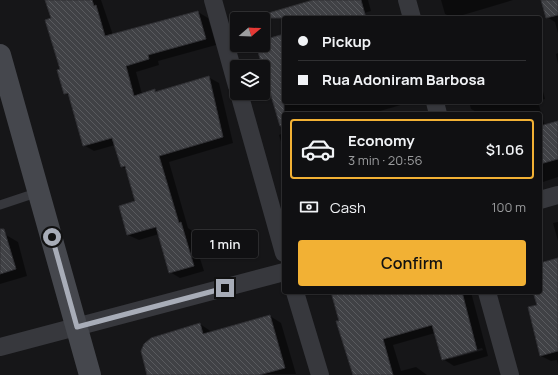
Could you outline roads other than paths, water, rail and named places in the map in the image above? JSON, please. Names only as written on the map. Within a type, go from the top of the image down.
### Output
[{"type":"main road","points":[[0,55],[90,375]]},
{"type":"street","points":[[213,0],[230,61]]},
{"type":"street","points":[[407,0],[411,16]]},
{"type":"street","points":[[241,100],[282,246]]},
{"type":"street","points":[[542,199],[558,195]]},
{"type":"street","points":[[0,347],[282,273]]},
{"type":"street","points":[[296,294],[320,375]]},
{"type":"street","points":[[488,294],[510,375]]},
{"type":"lane","points":[[0,205],[39,192]]}]
